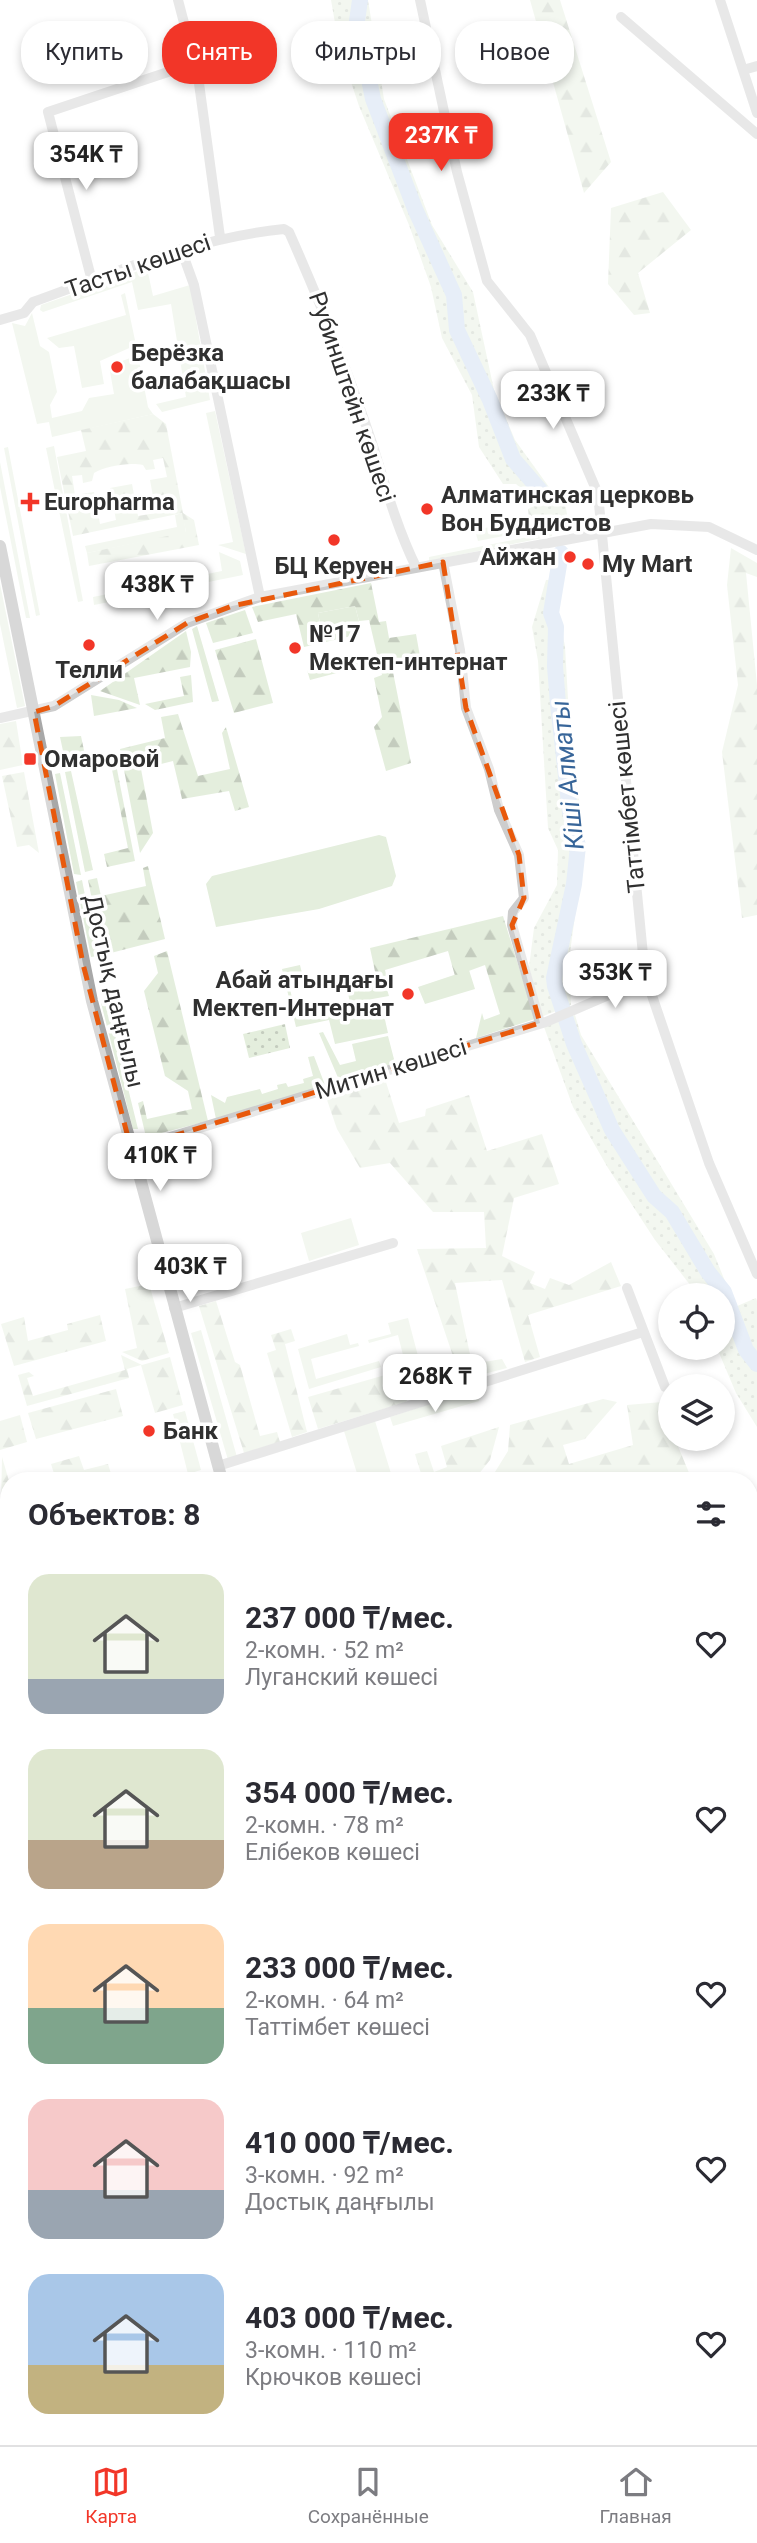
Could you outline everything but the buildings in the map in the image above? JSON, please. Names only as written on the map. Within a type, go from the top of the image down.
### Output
[{"type":"main road","name":"Достық даңғылы","points":[[0,546],[83,964],[220,1472]]},
{"type":"street","points":[[178,0],[184,21]]},
{"type":"street","name":"Таттімбет көшесі","points":[[420,0],[457,172],[483,269],[494,293],[519,318],[543,360],[571,437],[594,483],[603,518],[602,533],[645,975],[709,1163],[757,1274]]},
{"type":"street","points":[[720,0],[757,113]]},
{"type":"street","points":[[621,17],[757,134]]},
{"type":"street","points":[[743,71],[757,66]]},
{"type":"street","points":[[92,281],[48,112],[162,74]]},
{"type":"street","points":[[198,84],[220,237]]},
{"type":"street","name":"Тасты көшесі","points":[[0,320],[24,313],[33,302],[181,248],[220,237],[284,229]]},
{"type":"street","name":"Рубинштейн көшесі","points":[[284,229],[289,232],[322,309],[373,447],[390,506],[416,567]]},
{"type":"street","points":[[181,248],[194,285],[260,597]]},
{"type":"street","points":[[0,718],[54,706],[187,623],[260,597],[651,524],[693,524],[724,532],[757,550]]},
{"type":"street","points":[[443,562],[469,719],[489,769],[499,810],[519,855],[524,898],[513,912],[512,925],[540,1023]]},
{"type":"street","name":"Митин көшесі","points":[[131,1149],[556,1018],[625,988],[645,975]]},
{"type":"street","points":[[174,1308],[393,1243]]},
{"type":"street","points":[[627,1289],[660,1374]]},
{"type":"street","points":[[218,1466],[643,1332]]},
{"type":"highlighted area","points":[[443,562],[466,708],[519,855],[524,898],[512,925],[540,1023],[131,1149],[83,964],[34,712],[54,706],[187,623],[232,606]]},
{"type":"green space","points":[[331,0],[368,0],[371,21],[335,21]]},
{"type":"green space","points":[[530,0],[560,0],[567,21],[536,21]]},
{"type":"green space","points":[[574,44],[611,162],[584,193],[554,84],[574,84]]},
{"type":"green space","points":[[352,84],[382,84],[384,99],[432,225],[473,292],[494,390],[515,440],[554,494],[564,497],[568,520],[539,523],[531,497],[516,484],[503,484],[479,447],[472,395],[442,338],[431,287],[409,225]]},
{"type":"green space","points":[[663,192],[691,230],[638,273],[650,313],[634,315],[608,284],[611,208]]},
{"type":"green space","points":[[147,268],[153,296],[190,285],[210,400],[162,412],[156,404],[186,397],[171,304],[138,310],[132,282],[43,312],[40,310],[41,305]]},
{"type":"green space","points":[[125,293],[136,345],[100,361],[104,384],[82,388],[74,346],[59,348],[47,338],[126,315],[121,295]]},
{"type":"green space","points":[[32,313],[40,346],[49,352],[57,392],[50,405],[52,418],[82,411],[89,398],[114,394],[109,366],[138,355],[148,407],[153,414],[52,437],[49,422],[37,424],[12,323],[25,326]]},
{"type":"green space","points":[[215,411],[246,554],[218,545],[233,542],[206,413]]},
{"type":"green space","points":[[153,414],[166,424],[183,513],[194,520],[199,545],[89,566],[87,553],[186,532],[182,513],[73,536],[57,457],[86,451],[81,430]],"holes":[[[163,458],[167,477],[150,480],[156,513],[138,516],[132,484],[110,488],[116,520],[100,524],[94,492],[75,495],[72,476],[82,475],[83,483],[92,481],[94,473],[118,465],[137,464],[143,465],[146,470],[155,469],[153,460]]]},
{"type":"green space","points":[[54,446],[83,601],[78,602],[46,448]]},
{"type":"green space","points":[[8,447],[40,615],[36,616],[4,448]]},
{"type":"green space","points":[[0,462],[30,618],[26,618],[0,487]]},
{"type":"green space","points":[[538,504],[547,513],[550,527],[478,541],[475,530],[529,519],[528,509]]},
{"type":"green space","points":[[183,513],[186,533],[87,553],[85,546],[177,527],[175,515]]},
{"type":"green space","points":[[552,532],[552,536],[429,561],[429,557]]},
{"type":"green space","points":[[731,548],[757,563],[757,577],[746,573],[757,685],[757,915],[742,918],[722,752],[738,685],[727,585]]},
{"type":"green space","points":[[219,552],[240,561],[243,575],[94,605],[93,597],[222,571]]},
{"type":"green space","points":[[562,579],[555,599],[565,646],[572,770],[583,816],[582,864],[569,960],[571,1005],[541,1017],[529,967],[534,928],[557,885],[558,850],[548,828],[538,661],[532,627],[546,580]]},
{"type":"green space","points":[[371,583],[379,622],[386,621],[389,638],[416,634],[421,662],[392,667],[411,763],[386,771],[374,727],[382,717],[374,678],[382,675],[369,620],[359,621],[355,606],[318,613],[322,633],[360,625],[360,634],[304,647],[296,614],[258,622],[252,607]]},
{"type":"green space","points":[[0,584],[25,706],[17,708],[0,624]]},
{"type":"green space","points":[[355,606],[360,625],[322,633],[318,613]]},
{"type":"green space","points":[[245,610],[253,633],[213,643],[206,623]]},
{"type":"green space","points":[[197,626],[219,701],[212,702],[192,629]]},
{"type":"green space","points":[[186,631],[191,652],[190,667],[134,678],[140,705],[100,691]]},
{"type":"green space","points":[[256,639],[273,703],[234,713],[215,650]]},
{"type":"green space","points":[[366,657],[367,665],[310,680],[307,670]]},
{"type":"green space","points":[[191,675],[193,702],[155,710],[145,704],[184,696],[180,677]]},
{"type":"green space","points":[[91,695],[119,700],[137,708],[94,716]]},
{"type":"green space","points":[[178,714],[198,776],[230,769],[222,733],[226,727],[249,807],[235,811],[229,791],[182,799],[173,761],[141,769],[153,833],[140,853],[120,749],[165,738],[161,717]]},
{"type":"green space","points":[[16,721],[23,765],[0,770],[0,724]]},
{"type":"green space","points":[[81,736],[86,760],[66,765],[60,737]]},
{"type":"green space","points":[[114,754],[135,861],[107,867],[104,854],[128,848],[109,755]]},
{"type":"green space","points":[[71,771],[93,870],[85,872],[65,772]]},
{"type":"green space","points":[[24,772],[39,853],[29,845],[17,847],[2,776]]},
{"type":"green space","points":[[60,773],[81,875],[74,874],[55,774]]},
{"type":"green space","points":[[379,835],[386,837],[396,876],[392,886],[319,909],[216,927],[206,884],[212,876]]},
{"type":"green space","points":[[148,866],[165,939],[103,955],[88,880],[97,878],[101,896],[146,886],[143,868]]},
{"type":"green space","points":[[82,880],[97,956],[91,957],[76,882]]},
{"type":"green space","points":[[503,916],[535,1019],[476,1038],[482,1013],[484,1020],[500,1014],[485,965],[455,976],[448,951],[385,970],[387,979],[377,981],[370,948]]},
{"type":"green space","points":[[167,951],[208,1121],[146,1137],[138,1103],[143,1101],[147,1119],[192,1109],[188,1091],[165,1076],[144,991],[158,973],[154,956]]},
{"type":"green space","points":[[300,965],[303,977],[288,981],[296,1014],[324,1008],[325,1014],[381,1002],[388,1033],[335,1044],[329,1020],[296,1027],[282,969]]},
{"type":"green space","points":[[469,970],[475,989],[425,1004],[418,987]]},
{"type":"green space","points":[[384,979],[389,996],[350,1003],[347,988]]},
{"type":"green space","points":[[107,1002],[138,1129],[133,1129],[101,1003]]},
{"type":"green space","points":[[575,1015],[581,1035],[714,1254],[726,1283],[689,1283],[655,1240],[608,1168],[573,1107],[544,1027]]},
{"type":"green space","points":[[285,1024],[290,1048],[249,1058],[243,1034]]},
{"type":"green space","points":[[323,1032],[340,1065],[356,1061],[352,1044],[388,1036],[395,1063],[339,1080],[319,1033]]},
{"type":"green space","points":[[314,1056],[325,1085],[216,1119],[211,1095],[225,1103],[227,1097],[260,1089],[262,1094],[278,1089],[277,1085],[286,1083],[288,1087],[304,1083],[303,1079],[313,1076],[308,1057]]},
{"type":"green space","points":[[385,1079],[399,1123],[425,1116],[426,1109],[469,1095],[487,1151],[542,1134],[559,1184],[514,1198],[502,1256],[535,1272],[530,1283],[545,1289],[550,1278],[569,1285],[611,1262],[621,1286],[528,1315],[540,1357],[525,1362],[502,1280],[455,1283],[472,1364],[502,1359],[507,1368],[461,1380],[417,1249],[486,1248],[484,1212],[433,1212],[390,1163],[360,1168],[337,1129],[326,1097]]},
{"type":"green space","points":[[351,1218],[359,1245],[309,1261],[301,1233]]},
{"type":"green space","points":[[149,1284],[169,1353],[142,1361],[122,1352],[137,1348],[125,1289]]},
{"type":"green space","points":[[756,1298],[757,1427],[735,1391],[735,1374],[728,1374],[722,1360],[735,1360],[735,1307]]},
{"type":"green space","points":[[216,1301],[235,1362],[240,1365],[260,1436],[277,1432],[280,1442],[244,1453],[199,1306]]},
{"type":"green space","points":[[100,1315],[106,1341],[14,1366],[1,1324],[24,1317],[28,1341],[68,1330],[67,1324]]},
{"type":"green space","points":[[408,1318],[418,1356],[388,1365],[387,1359],[403,1355],[398,1335],[369,1343],[368,1340],[391,1334],[388,1323]]},
{"type":"green space","points":[[291,1329],[295,1341],[285,1344],[307,1432],[292,1437],[267,1353],[276,1350],[271,1335]]},
{"type":"green space","points":[[201,1330],[237,1457],[228,1460],[191,1333]]},
{"type":"green space","points":[[347,1334],[350,1345],[358,1343],[359,1346],[311,1359],[316,1379],[379,1361],[381,1367],[309,1389],[298,1349]]},
{"type":"green space","points":[[121,1355],[142,1365],[170,1357],[183,1405],[155,1413],[141,1365],[127,1369],[129,1378],[27,1406],[18,1375],[29,1372],[34,1376],[27,1378],[33,1396],[125,1370]]},
{"type":"green space","points":[[438,1360],[459,1384],[431,1391],[426,1377],[404,1384],[408,1398],[406,1402],[318,1429],[308,1397]]},
{"type":"green space","points":[[116,1389],[123,1416],[36,1439],[28,1413]]},
{"type":"green space","points":[[476,1389],[479,1401],[393,1426],[390,1417]]},
{"type":"green space","points":[[603,1399],[617,1402],[585,1439],[563,1445],[569,1464],[633,1445],[627,1405],[658,1402],[658,1451],[680,1451],[689,1472],[495,1472],[508,1451],[510,1425]]},
{"type":"green space","points":[[185,1411],[201,1470],[188,1472],[173,1414]]},
{"type":"green space","points":[[20,1415],[27,1442],[0,1450],[0,1421]]},
{"type":"green space","points":[[375,1421],[391,1472],[357,1472],[344,1431]]},
{"type":"green space","points":[[499,1427],[490,1460],[480,1472],[434,1472],[447,1467],[441,1446]]},
{"type":"green space","points":[[427,1451],[434,1472],[421,1472],[415,1454]]},
{"type":"green space","points":[[79,1456],[84,1470],[108,1464],[110,1472],[54,1472],[51,1464]]},
{"type":"green space","points":[[2,1457],[6,1472],[2,1472]]},
{"type":"waterway","name":"Кіші Алматы","points":[[360,0],[357,21],[373,99],[415,209],[454,295],[457,330],[490,400],[513,459],[545,496]]},
{"type":"waterway","name":"Кіші Алматы","points":[[561,553],[551,613],[556,627],[555,666],[570,812],[578,846],[574,884],[554,978],[555,986],[574,1044],[612,1130],[654,1196],[672,1212],[708,1272],[724,1292],[746,1350],[757,1364]]},
{"type":"place","name":"Берёзка балабақшасы","points":[[117,367]]},
{"type":"place","name":"Europharma","points":[[30,502]]},
{"type":"place","name":"Алматинская церковь Вон Буддистов","points":[[427,509]]},
{"type":"place","name":"БЦ Керуен","points":[[334,540]]},
{"type":"place","name":"Айжан","points":[[570,557]]},
{"type":"place","name":"My Mart","points":[[588,564]]},
{"type":"place","name":"Телли","points":[[89,645]]},
{"type":"place","name":"№17 Мектеп-интернат","points":[[295,648]]},
{"type":"place","name":"Омаровой","points":[[30,759]]},
{"type":"place","name":"Абай атындағы Мектеп-Интернат","points":[[408,994]]},
{"type":"place","name":"Банк","points":[[149,1431]]}]
